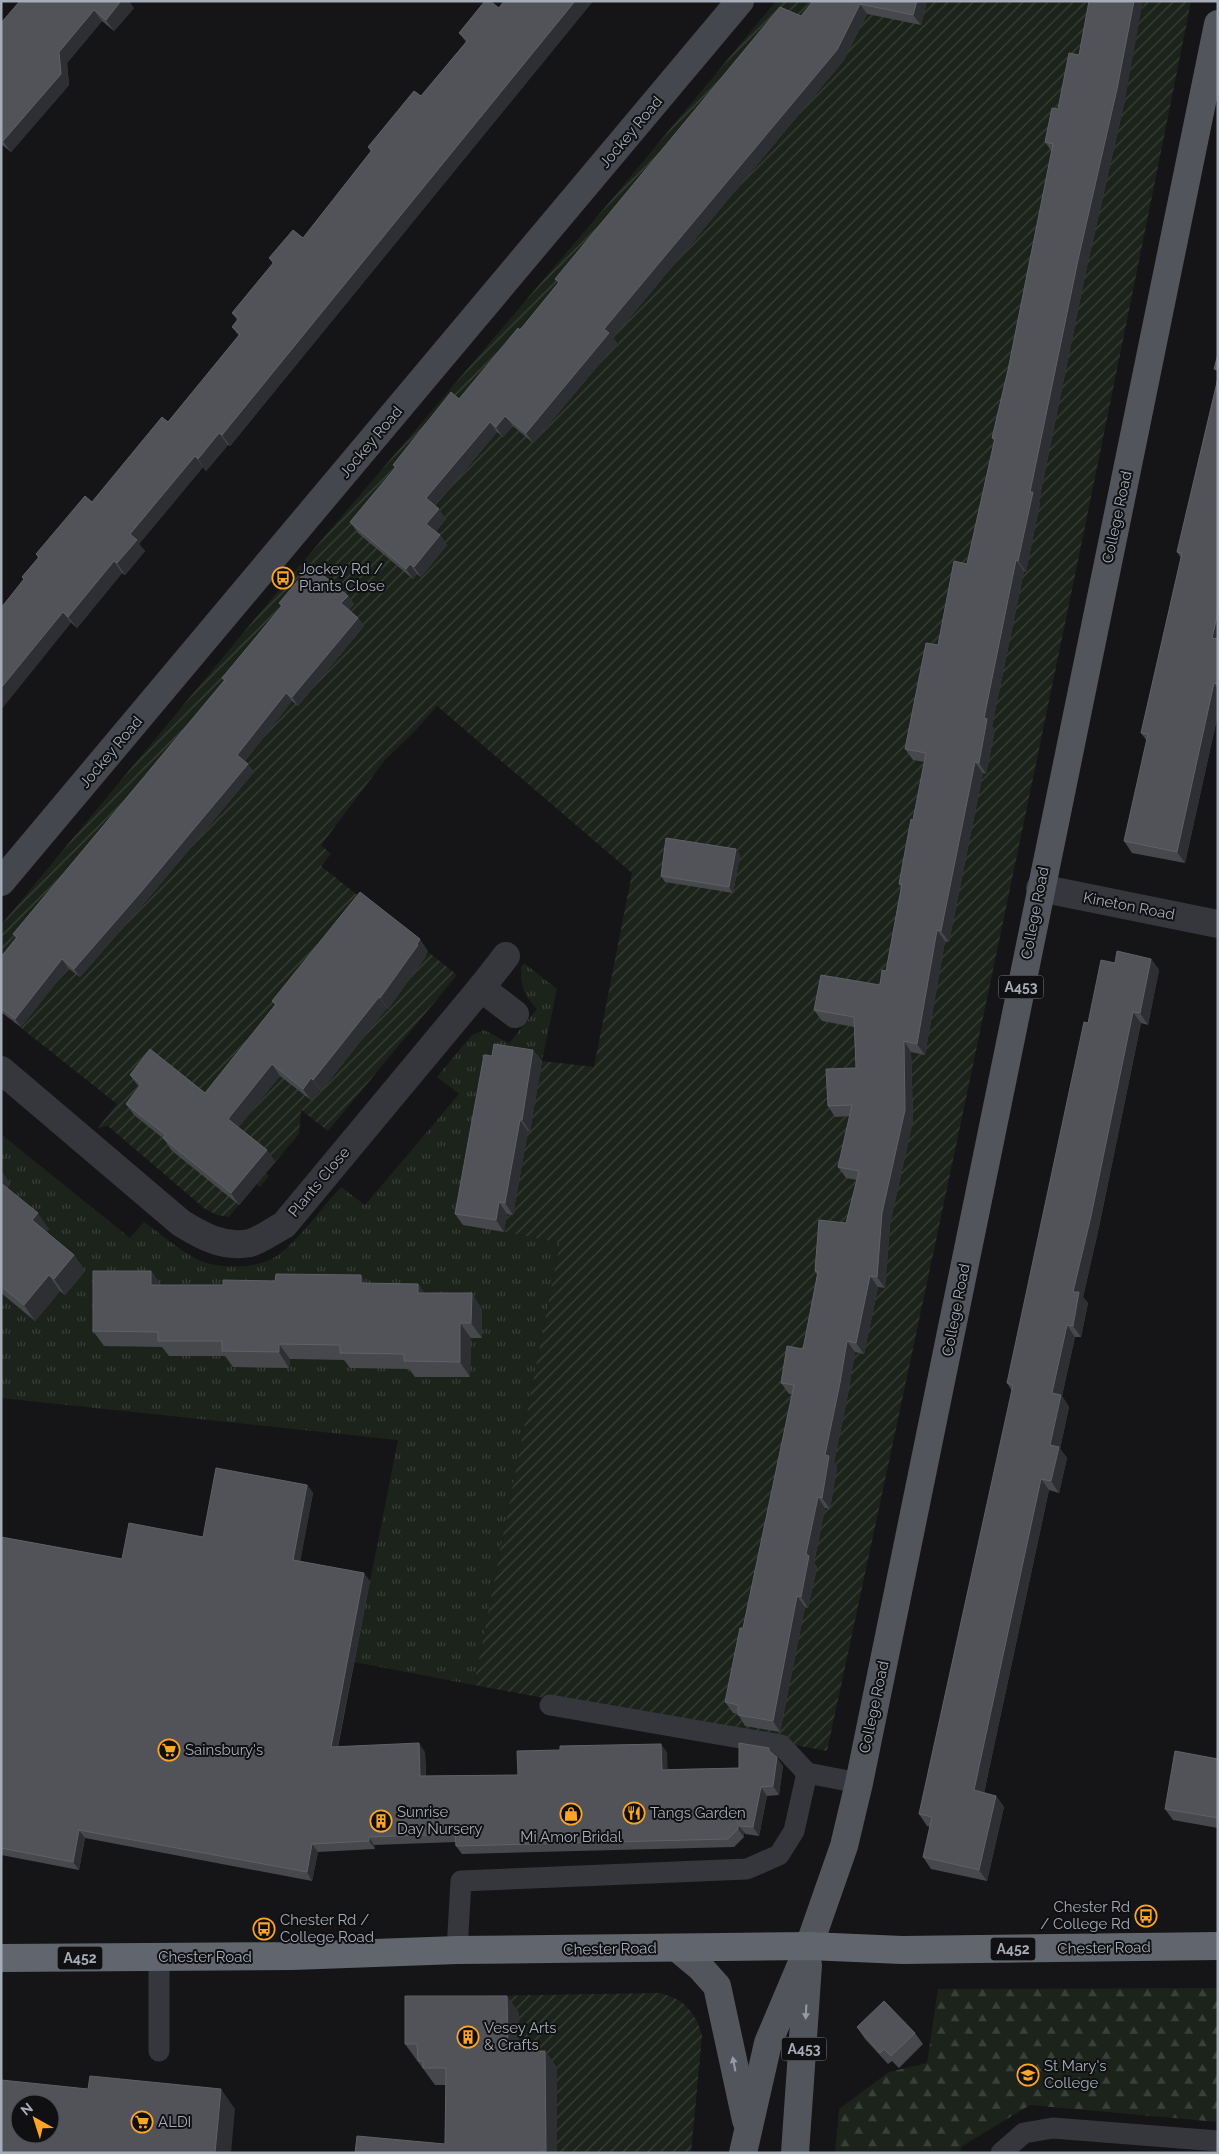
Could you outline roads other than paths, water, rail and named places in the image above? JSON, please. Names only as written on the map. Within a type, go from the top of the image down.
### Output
[{"type":"highway","name":"Chester Road","points":[[1,1958],[292,1956],[457,1950],[809,1946],[902,1950],[1218,1946]]},
{"type":"main road","name":"Jockey Road","points":[[1,882],[740,1]]},
{"type":"main road","name":"College Road","points":[[745,2141],[768,2043],[809,1946],[844,1846],[1218,24]]},
{"type":"main road","name":"College Road","points":[[795,2153],[804,2044],[809,1946]]},
{"type":"main road","name":"College Road","points":[[677,1948],[700,1967],[717,1986],[745,2141]]},
{"type":"street","name":"Kineton Road","points":[[1040,888],[1218,924]]},
{"type":"street","name":"Plants Close","points":[[1,1070],[181,1222],[203,1237],[227,1244],[251,1243],[284,1225],[506,956]]},
{"type":"street","points":[[481,988],[515,1014]]},
{"type":"lane","points":[[550,1705],[782,1745],[807,1773],[858,1783]]},
{"type":"lane","points":[[457,1950],[461,1881],[747,1869],[779,1856],[794,1831],[807,1773]]},
{"type":"lane","points":[[159,1957],[159,2052]]},
{"type":"lane","points":[[1001,2153],[1024,2133],[1053,2128],[1218,2141]]},
{"type":"place","name":"Jockey Rd / Plants Close","points":[[283,578]]},
{"type":"place","name":"Sainsbury's","points":[[169,1750]]},
{"type":"place","name":"Tangs Garden","points":[[634,1813]]},
{"type":"place","name":"Mi Amor Bridal","points":[[571,1814]]},
{"type":"place","name":"Sunrise Day Nursery","points":[[381,1821]]},
{"type":"place","name":"Chester Rd / College Rd","points":[[1146,1916]]},
{"type":"place","name":"Chester Rd / College Road","points":[[264,1929]]},
{"type":"place","name":"Vesey Arts & Crafts","points":[[468,2037]]},
{"type":"place","name":"St Mary's College","points":[[1028,2075]]},
{"type":"place","name":"ALDI","points":[[142,2122]]}]
